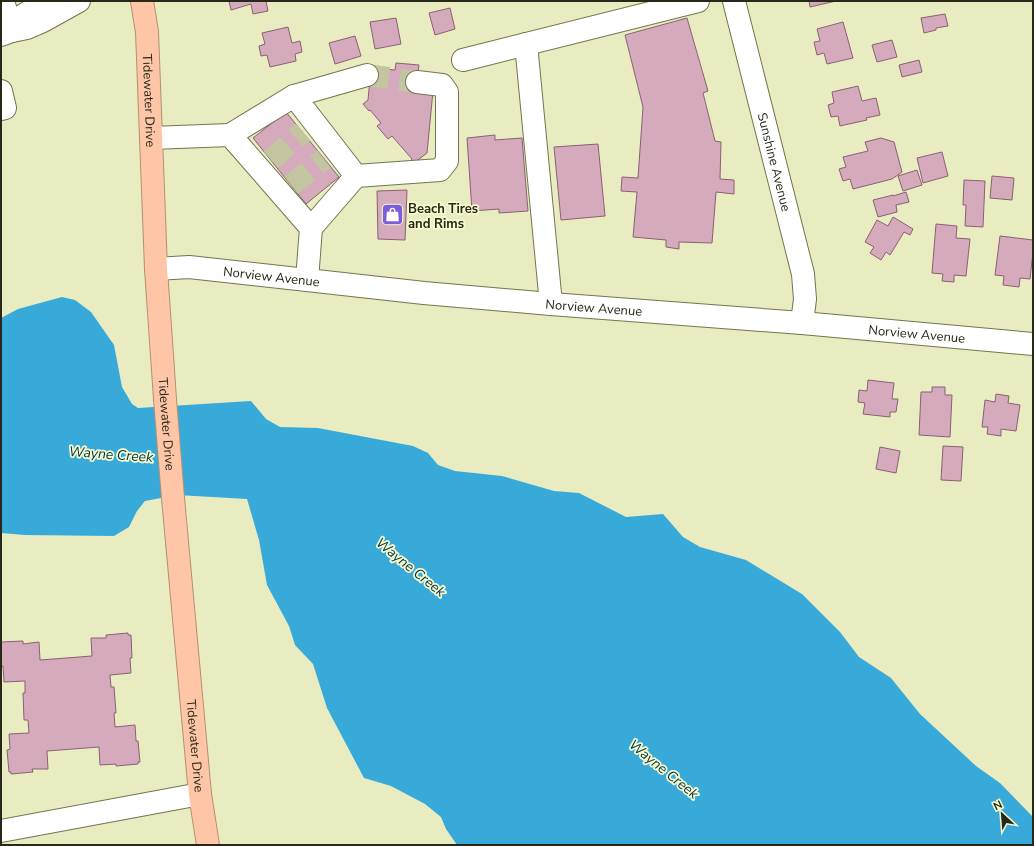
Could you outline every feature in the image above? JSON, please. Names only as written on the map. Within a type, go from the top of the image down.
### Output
[{"type":"highway","name":"Tidewater Drive","points":[[142,1],[147,32],[156,269],[165,399],[200,794],[208,845]]},
{"type":"street","points":[[3,1],[6,33]]},
{"type":"street","points":[[6,33],[22,16],[46,1]]},
{"type":"street","points":[[6,33],[27,28],[43,21],[79,1]]},
{"type":"street","points":[[463,60],[698,1]]},
{"type":"street","name":"Sunshine Avenue","points":[[734,1],[803,274],[805,299],[802,323]]},
{"type":"street","points":[[526,44],[551,304]]},
{"type":"street","points":[[151,138],[230,135],[294,96],[367,75]]},
{"type":"street","points":[[294,96],[309,127],[330,154],[356,176],[440,170],[447,161],[447,92],[442,85],[417,82]]},
{"type":"street","points":[[1,91],[5,108],[1,109]]},
{"type":"street","points":[[230,135],[265,164],[286,189],[311,228]]},
{"type":"street","points":[[307,280],[311,228],[356,176]]},
{"type":"street","name":"Norview Avenue","points":[[156,269],[188,267],[424,293],[802,323],[1033,344]]},
{"type":"street","points":[[1,830],[200,794]]},
{"type":"water","name":"Wayne Creek","points":[[62,297],[75,300],[91,312],[114,345],[122,387],[132,404],[138,408],[251,401],[266,419],[280,427],[318,428],[413,446],[428,453],[438,465],[455,471],[502,476],[554,491],[579,493],[626,517],[663,514],[683,537],[700,547],[746,560],[802,594],[840,632],[859,657],[891,678],[920,714],[976,766],[1000,783],[1033,817],[1033,845],[457,845],[446,829],[441,817],[425,804],[391,786],[364,778],[327,708],[313,664],[295,645],[289,626],[267,585],[259,540],[247,499],[177,495],[145,501],[137,511],[129,527],[114,536],[25,535],[1,533],[1,318],[18,309]]},
{"type":"building","points":[[229,1],[266,1],[268,11],[253,14],[251,4],[231,10]]},
{"type":"building","points":[[809,1],[836,1],[810,7]]},
{"type":"building","points":[[450,8],[455,29],[435,35],[429,13]]},
{"type":"building","points":[[945,14],[948,26],[936,28],[936,30],[924,33],[921,18]]},
{"type":"building","points":[[396,18],[401,44],[375,49],[370,22]]},
{"type":"building","points":[[687,18],[708,91],[703,93],[715,141],[721,142],[720,179],[734,180],[734,194],[716,192],[712,243],[679,242],[679,249],[666,247],[666,240],[633,237],[637,192],[621,191],[622,177],[638,178],[643,107],[625,35]]},
{"type":"building","points":[[843,22],[853,58],[827,64],[824,53],[817,55],[814,42],[820,41],[817,29]]},
{"type":"building","points":[[288,27],[292,43],[300,41],[302,52],[295,54],[296,61],[270,67],[267,55],[261,56],[259,46],[265,44],[262,33]]},
{"type":"building","points":[[355,36],[361,56],[335,64],[329,43]]},
{"type":"building","points":[[892,40],[897,57],[877,62],[872,45]]},
{"type":"building","points":[[919,60],[922,72],[902,77],[899,65]]},
{"type":"building","points":[[396,63],[419,65],[418,72],[433,91],[427,153],[414,165],[411,161],[412,159],[392,136],[388,139],[377,126],[381,123],[363,104],[368,100],[371,68],[395,70]]},
{"type":"building","points":[[858,86],[862,101],[876,98],[880,115],[866,118],[867,120],[840,126],[838,116],[831,117],[828,105],[834,103],[832,92]]},
{"type":"building","points":[[286,112],[339,177],[306,204],[253,138]]},
{"type":"building","points":[[495,135],[495,140],[522,138],[528,211],[499,213],[499,209],[472,211],[467,138]]},
{"type":"building","points":[[881,138],[894,142],[902,172],[892,179],[853,189],[850,179],[843,181],[839,169],[846,167],[843,157],[868,151],[865,142]]},
{"type":"building","points":[[598,144],[605,216],[561,220],[554,147]]},
{"type":"building","points":[[942,152],[948,176],[923,183],[917,158]]},
{"type":"building","points":[[917,170],[922,185],[903,191],[898,176]]},
{"type":"building","points":[[992,176],[1014,178],[1012,200],[990,198]]},
{"type":"building","points":[[964,180],[985,181],[983,227],[965,226],[966,205],[963,205]]},
{"type":"building","name":"Beach Tires and Rims","points":[[407,190],[405,240],[378,239],[377,191]]},
{"type":"building","points":[[906,192],[909,202],[896,205],[897,212],[878,217],[873,200]]},
{"type":"building","points":[[893,217],[913,229],[910,235],[904,232],[890,255],[886,252],[881,260],[870,253],[874,247],[865,242],[877,220],[888,226]]},
{"type":"building","points":[[936,224],[957,226],[956,238],[970,239],[966,276],[954,275],[954,282],[942,281],[943,274],[932,273]]},
{"type":"building","points":[[1000,236],[1033,240],[1030,279],[1020,278],[1019,287],[1003,285],[1004,276],[995,275]]},
{"type":"building","points":[[868,380],[894,383],[892,399],[898,399],[896,412],[890,412],[890,417],[863,414],[865,403],[858,402],[859,390],[867,391]]},
{"type":"building","points":[[932,387],[945,387],[945,395],[952,395],[950,437],[919,435],[921,392],[932,392]]},
{"type":"building","points":[[996,394],[1009,396],[1008,403],[1020,405],[1016,431],[1001,429],[1001,436],[987,434],[988,427],[982,427],[985,400],[995,402]]},
{"type":"building","points":[[943,446],[963,447],[961,481],[941,480]]},
{"type":"building","points":[[880,447],[900,451],[896,473],[876,469]]},
{"type":"building","points":[[128,633],[128,635],[131,635],[131,673],[110,675],[111,687],[114,687],[116,713],[114,713],[115,727],[135,725],[140,762],[138,762],[138,764],[116,766],[116,764],[100,765],[99,747],[47,751],[48,769],[32,769],[33,772],[11,774],[11,772],[9,772],[7,750],[10,749],[9,734],[29,733],[28,720],[24,720],[23,693],[25,693],[25,681],[4,682],[3,666],[1,667],[1,642],[23,641],[23,644],[39,642],[40,660],[92,656],[91,638],[106,638],[106,635]]},
{"type":"tunnel","points":[[367,75],[417,82]]},
{"type":"tunnel","points":[[271,160],[303,132]]},
{"type":"tunnel","points":[[291,185],[324,159]]},
{"type":"place","name":"Beach Tires and Rims","points":[[392,215]]}]
